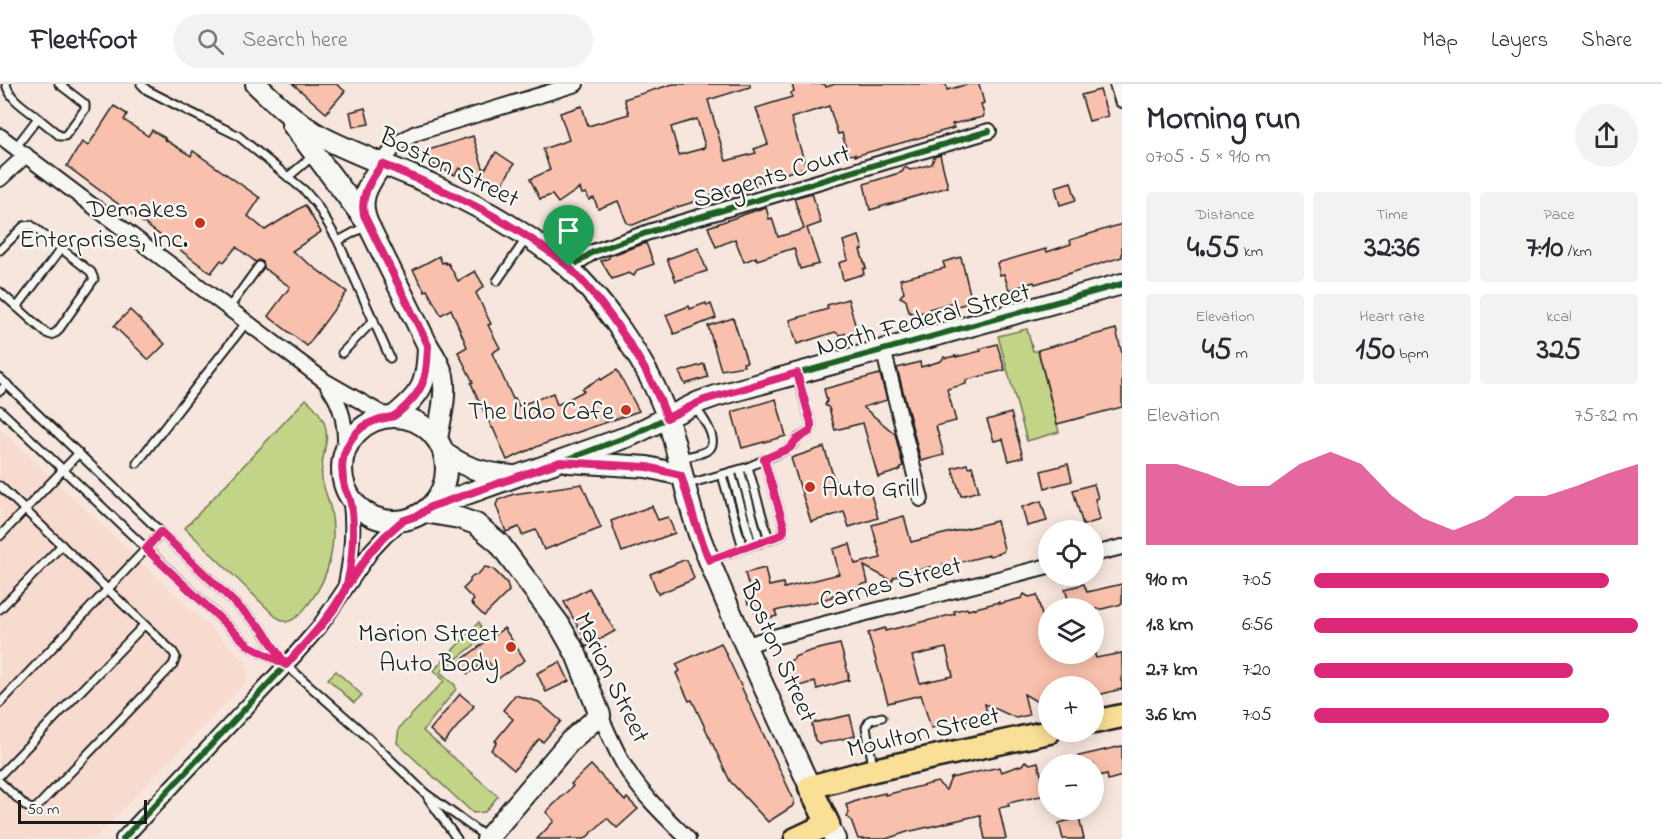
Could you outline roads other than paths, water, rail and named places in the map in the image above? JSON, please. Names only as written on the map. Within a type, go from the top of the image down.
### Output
[{"type":"main road","name":"Boston Street","points":[[256,84],[293,118],[322,137],[433,185],[488,212],[569,267],[589,288],[650,378],[667,418],[695,522],[709,560],[745,646],[831,831]]},
{"type":"main road","points":[[273,101],[368,225]]},
{"type":"main road","points":[[382,164],[369,183],[363,199],[363,210],[368,225],[440,367],[444,381],[441,446],[446,461],[446,478],[440,493],[427,509],[414,518],[402,521],[373,516],[357,505],[346,490],[343,459],[353,436],[377,420],[391,417],[408,418],[428,429],[441,446],[457,462],[475,470],[514,477]]},
{"type":"main road","name":"North Federal Street","points":[[427,509],[632,435],[716,396],[1122,284]]},
{"type":"main road","points":[[391,417],[414,399],[424,382],[428,345]]},
{"type":"main road","points":[[560,462],[647,467],[681,473]]},
{"type":"main road","name":"Marion Street","points":[[427,509],[476,524],[499,543],[559,624],[576,654],[600,715]]},
{"type":"main road","points":[[487,838],[570,741],[600,715]]},
{"type":"main road","points":[[1104,720],[1122,716]]},
{"type":"main road","name":"Moulton Street","points":[[810,787],[874,770],[1038,734]]},
{"type":"main road","points":[[796,839],[831,831]]},
{"type":"street","points":[[382,164],[396,144],[416,133],[576,84]]},
{"type":"street","points":[[1117,84],[1122,100]]},
{"type":"street","name":"Sargents Court","points":[[569,267],[593,252],[649,232],[989,130]]},
{"type":"street","points":[[0,136],[325,381],[391,417]]},
{"type":"street","points":[[0,179],[21,152]]},
{"type":"street","points":[[883,349],[921,499]]},
{"type":"street","points":[[325,381],[341,407],[345,429],[345,452]]},
{"type":"street","points":[[345,589],[353,526],[350,497]]},
{"type":"street","points":[[123,839],[320,627],[378,543],[402,521]]},
{"type":"street","points":[[1104,552],[1122,547]]},
{"type":"street","name":"Carnes Street","points":[[745,646],[1038,569]]},
{"type":"street","name":"Marion Street","points":[[600,715],[630,776],[656,807],[688,839]]},
{"type":"lane","points":[[6,84],[10,96],[60,136],[65,135],[85,110],[85,104],[59,84]]},
{"type":"lane","points":[[141,84],[147,90],[237,135],[311,198],[338,241],[390,357]]},
{"type":"lane","points":[[21,152],[38,118]]},
{"type":"lane","points":[[288,177],[315,153]]},
{"type":"lane","points":[[338,241],[368,225]]},
{"type":"lane","points":[[0,250],[22,227],[33,226],[91,272],[94,279],[57,332],[51,335],[47,334],[0,292]]},
{"type":"lane","points":[[496,280],[528,237]]},
{"type":"lane","points":[[17,307],[61,249]]},
{"type":"lane","points":[[228,309],[260,266]]},
{"type":"lane","points":[[342,353],[374,320]]},
{"type":"lane","points":[[137,463],[246,323]]},
{"type":"lane","points":[[681,473],[722,475],[740,470],[788,449],[796,440],[807,434],[811,429],[811,423],[797,373]]},
{"type":"lane","points":[[0,378],[262,629],[286,665]]},
{"type":"lane","points":[[0,392],[7,384]]},
{"type":"lane","points":[[681,473],[711,447],[712,441],[708,427],[694,405]]},
{"type":"lane","points":[[0,410],[248,645],[286,665],[361,731],[425,793],[487,838]]},
{"type":"lane","points":[[0,536],[79,453]]},
{"type":"lane","points":[[709,560],[781,535],[784,528],[764,459]]},
{"type":"lane","points":[[748,467],[769,540]]},
{"type":"lane","points":[[740,470],[760,543]]},
{"type":"lane","points":[[731,472],[752,546]]},
{"type":"lane","points":[[722,475],[743,548]]},
{"type":"lane","points":[[0,486],[174,654],[176,660],[36,808],[27,807],[0,782]]},
{"type":"lane","points":[[0,703],[161,532]]},
{"type":"lane","points":[[0,609],[62,545]]},
{"type":"lane","points":[[0,775],[144,625]]},
{"type":"lane","points":[[874,770],[866,727],[870,720],[882,717]]},
{"type":"lane","points":[[425,793],[457,839]]},
{"type":"place","name":"Demakes Enterprises, Inc.","points":[[200,223]]},
{"type":"place","name":"The Lido Cafe","points":[[626,410]]},
{"type":"place","name":"Auto Grill","points":[[810,487]]},
{"type":"place","name":"Marion Street Auto Body","points":[[511,647]]}]
